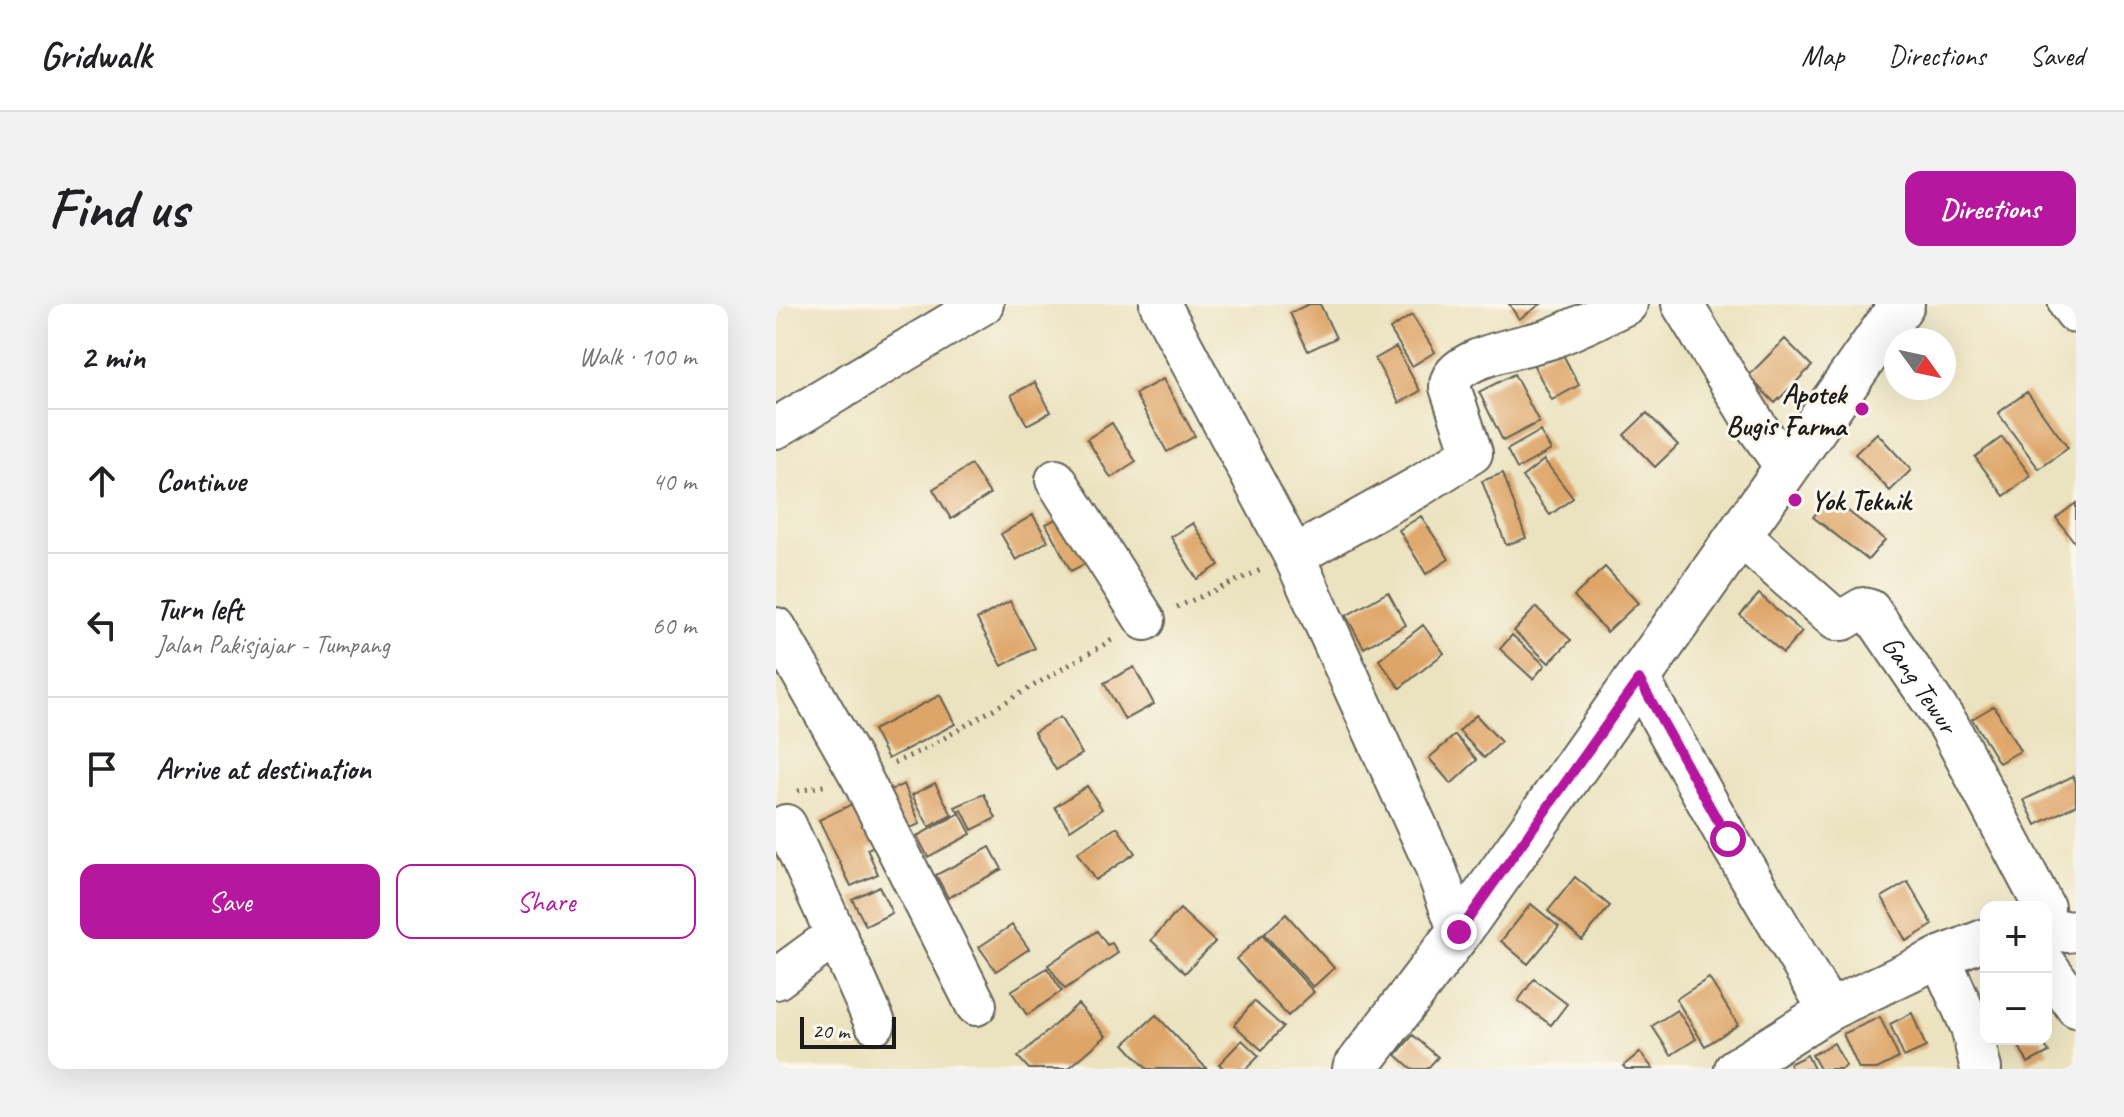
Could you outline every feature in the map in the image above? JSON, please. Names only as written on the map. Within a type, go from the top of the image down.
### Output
[{"type":"main road","points":[[1355,1069],[1459,932],[1902,304]]},
{"type":"street","points":[[776,428],[983,304]]},
{"type":"street","points":[[1160,304],[1294,556],[1434,864],[1459,932]]},
{"type":"street","points":[[1294,556],[1472,453],[1450,387],[1438,383],[1500,350],[1549,340],[1627,304]]},
{"type":"street","points":[[1682,304],[1757,427],[1786,468]]},
{"type":"street","points":[[2069,304],[2076,313]]},
{"type":"street","points":[[1056,480],[1145,620]]},
{"type":"street","name":"Gang Tewur","points":[[1741,536],[1836,620],[1843,620],[1863,608],[1870,610],[1949,726],[2038,901]]},
{"type":"street","points":[[776,628],[861,777],[976,1005]]},
{"type":"street","points":[[1639,679],[1728,839],[1829,1010]]},
{"type":"street","points":[[788,809],[836,935],[875,1023]]},
{"type":"street","points":[[2052,928],[2076,1007]]},
{"type":"street","points":[[776,979],[836,935]]},
{"type":"street","points":[[1735,1069],[1829,1010],[1980,941]]},
{"type":"street","points":[[1940,957],[1971,1027],[1981,1069]]},
{"type":"path","points":[[788,809],[927,748],[1145,620],[1294,556]]},
{"type":"building","points":[[1309,304],[1320,304],[1336,338],[1308,351],[1290,313]]},
{"type":"building","points":[[1509,304],[1541,304],[1519,319]]},
{"type":"building","points":[[1412,315],[1435,352],[1412,366],[1390,329]]},
{"type":"building","points":[[1785,339],[1812,366],[1775,403],[1748,376]]},
{"type":"building","points":[[1396,347],[1420,391],[1399,403],[1375,359]]},
{"type":"building","points":[[1559,347],[1579,385],[1552,400],[1532,362]]},
{"type":"building","points":[[1514,374],[1539,422],[1503,441],[1479,392]]},
{"type":"building","points":[[1163,379],[1195,436],[1167,452],[1135,394]]},
{"type":"building","points":[[1035,382],[1051,412],[1027,425],[1011,395]]},
{"type":"building","points":[[2027,392],[2068,448],[2039,469],[1998,413]]},
{"type":"building","points":[[1647,413],[1678,445],[1655,467],[1624,435]]},
{"type":"building","points":[[1112,423],[1136,462],[1111,478],[1087,439]]},
{"type":"building","points":[[1540,431],[1551,450],[1517,469],[1507,450]]},
{"type":"building","points":[[1877,433],[1911,470],[1890,491],[1855,454]]},
{"type":"building","points":[[2002,437],[2031,476],[2004,496],[1975,457]]},
{"type":"building","points":[[1544,460],[1573,498],[1550,515],[1522,477]]},
{"type":"building","points":[[971,465],[990,494],[951,519],[933,489]]},
{"type":"building","points":[[1503,473],[1526,538],[1506,545],[1482,481]]},
{"type":"building","points":[[1830,497],[1885,540],[1868,560],[1813,517]]},
{"type":"building","points":[[2076,503],[2076,544],[2056,518]]},
{"type":"building","points":[[1069,512],[1094,559],[1071,571],[1046,524]]},
{"type":"building","points":[[1033,515],[1048,541],[1016,560],[1001,534]]},
{"type":"building","points":[[1421,516],[1449,559],[1426,574],[1399,530]]},
{"type":"building","points":[[1193,523],[1219,565],[1197,579],[1171,537]]},
{"type":"building","points":[[1605,567],[1638,603],[1607,632],[1574,596]]},
{"type":"building","points":[[1388,592],[1406,625],[1364,648],[1346,616]]},
{"type":"building","points":[[1759,594],[1802,632],[1783,653],[1740,615]]},
{"type":"building","points":[[1010,601],[1035,648],[1002,666],[977,619]]},
{"type":"building","points":[[1536,607],[1571,640],[1549,663],[1514,631]]},
{"type":"building","points":[[1423,625],[1444,653],[1400,688],[1379,660]]},
{"type":"building","points":[[1512,635],[1545,665],[1533,679],[1500,649]]},
{"type":"building","points":[[1134,667],[1154,704],[1125,720],[1104,683]]},
{"type":"building","points":[[940,695],[955,724],[888,759],[873,730]]},
{"type":"building","points":[[1994,706],[2020,751],[1999,763],[1972,719]]},
{"type":"building","points":[[1476,715],[1501,742],[1484,758],[1459,731]]},
{"type":"building","points":[[1060,717],[1082,754],[1056,770],[1034,732]]},
{"type":"building","points":[[1455,735],[1477,760],[1451,784],[1429,758]]},
{"type":"building","points":[[2073,776],[2076,805],[2036,825],[2024,800]]},
{"type":"building","points":[[935,783],[952,815],[929,827],[912,795]]},
{"type":"building","points":[[904,784],[920,824],[895,834],[879,795]]},
{"type":"building","points":[[1087,786],[1102,809],[1070,830],[1055,807]]},
{"type":"building","points":[[984,794],[996,818],[972,830],[962,810],[958,812],[955,807]]},
{"type":"building","points":[[854,803],[875,846],[867,849],[878,874],[851,886],[819,820]]},
{"type":"building","points":[[960,813],[971,834],[928,857],[917,836]]},
{"type":"building","points":[[1117,827],[1135,853],[1095,880],[1077,853]]},
{"type":"building","points":[[990,847],[1002,869],[948,898],[936,875]]},
{"type":"building","points":[[1575,877],[1610,906],[1582,940],[1548,911]]},
{"type":"building","points":[[1908,882],[1933,925],[1906,941],[1882,897]]},
{"type":"building","points":[[879,886],[892,913],[866,926],[852,899]]},
{"type":"building","points":[[1531,904],[1559,927],[1528,964],[1501,941]]},
{"type":"building","points":[[1180,909],[1215,942],[1185,973],[1151,940]]},
{"type":"building","points":[[1286,914],[1334,968],[1313,987],[1264,934]]},
{"type":"building","points":[[1012,925],[1029,949],[996,971],[979,947]]},
{"type":"building","points":[[1097,931],[1107,945],[1112,943],[1118,953],[1065,989],[1048,965]]},
{"type":"building","points":[[1262,935],[1314,992],[1288,1016],[1236,959]]},
{"type":"building","points":[[1047,968],[1062,991],[1027,1015],[1011,991]]},
{"type":"building","points":[[1709,978],[1738,1025],[1705,1046],[1676,999]]},
{"type":"building","points":[[1534,979],[1567,1004],[1551,1025],[1518,1001]]},
{"type":"building","points":[[1254,1001],[1283,1027],[1262,1050],[1234,1025]]},
{"type":"building","points":[[1078,1004],[1106,1036],[1068,1069],[1029,1069],[1018,1057]]},
{"type":"building","points":[[1677,1010],[1696,1039],[1671,1055],[1652,1026]]},
{"type":"building","points":[[1912,1013],[1926,1047],[1904,1057],[1890,1024]]},
{"type":"building","points":[[1156,1015],[1207,1069],[1147,1069],[1124,1044]]},
{"type":"building","points":[[1880,1017],[1899,1058],[1877,1069],[1859,1069],[1843,1034]]},
{"type":"building","points":[[1413,1035],[1438,1057],[1427,1069],[1412,1069],[1396,1055]]},
{"type":"building","points":[[1242,1040],[1259,1056],[1246,1069],[1224,1069],[1219,1064]]},
{"type":"building","points":[[1834,1043],[1846,1066],[1841,1069],[1820,1069],[1812,1055]]},
{"type":"building","points":[[2018,1045],[2045,1045],[2049,1052],[2028,1063]]},
{"type":"building","points":[[1640,1052],[1653,1069],[1626,1069],[1623,1066]]},
{"type":"building","points":[[1807,1055],[1814,1069],[1792,1069],[1789,1064]]},
{"type":"place","name":"Apotek Bugis Farma","points":[[1862,409]]},
{"type":"place","name":"Yok Teknik","points":[[1795,500]]},
{"type":"route","points":[[1459,932],[1639,679],[1728,839]]}]
